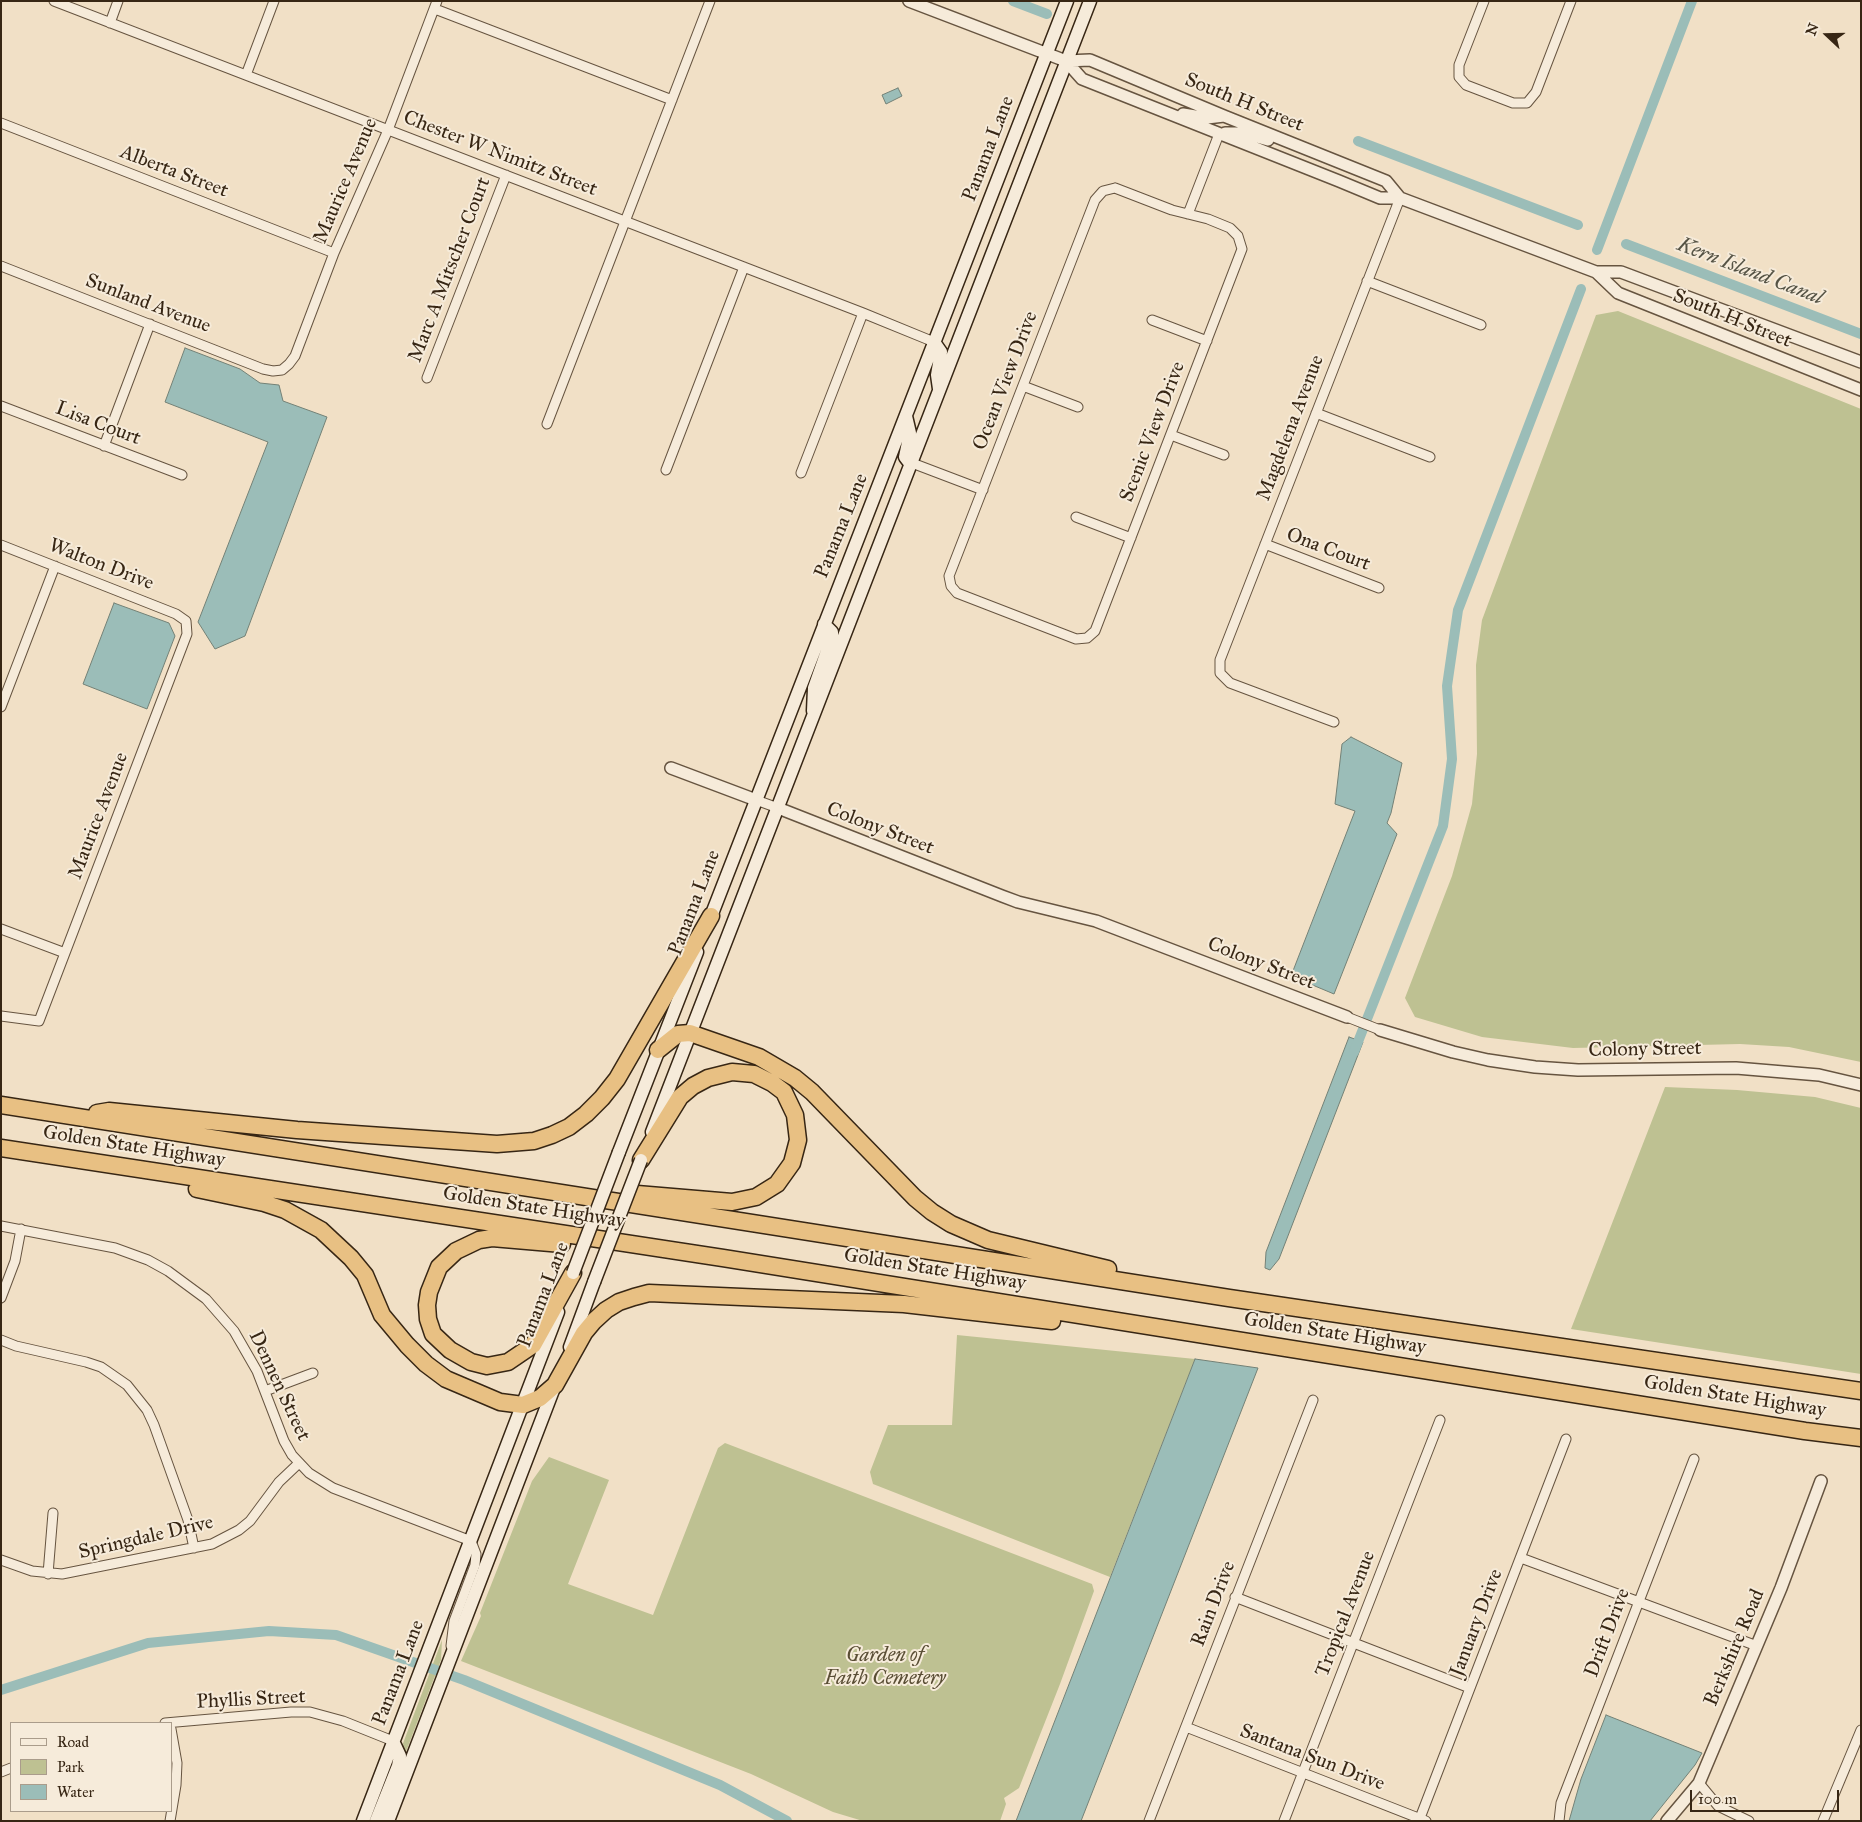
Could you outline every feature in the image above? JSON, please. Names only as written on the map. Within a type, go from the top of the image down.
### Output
[{"type":"highway","points":[[77,1117],[109,1111],[297,1130],[497,1144],[534,1141],[569,1127],[602,1098],[617,1079],[711,916]]},
{"type":"highway","points":[[658,1050],[678,1034],[690,1032],[759,1057],[795,1078],[812,1092],[915,1198],[932,1212],[968,1233],[988,1240],[1229,1298]]},
{"type":"highway","points":[[484,1180],[722,1202],[743,1201],[767,1191],[785,1174],[796,1152],[798,1128],[795,1115],[784,1092],[772,1083],[754,1074],[732,1072],[708,1078],[693,1086],[680,1097],[641,1160]]},
{"type":"highway","name":"Golden State Highway","points":[[1,1105],[1229,1298],[1861,1391]]},
{"type":"highway","name":"Golden State Highway","points":[[1,1148],[723,1258],[1861,1438]]},
{"type":"highway","points":[[36,1154],[264,1203],[285,1210],[305,1220],[336,1242],[352,1258],[365,1275],[382,1315],[406,1345],[426,1364],[446,1379],[500,1402],[523,1405],[540,1398],[555,1385],[584,1333],[594,1321],[619,1302],[649,1293],[904,1304],[1039,1320],[1220,1337]]},
{"type":"highway","points":[[572,1273],[533,1345],[508,1362],[487,1366],[471,1362],[450,1350],[433,1334],[428,1319],[427,1305],[432,1279],[447,1258],[466,1244],[479,1240],[504,1239],[723,1258]]},
{"type":"main road","name":"Panama Lane","points":[[363,1821],[618,1152],[1067,1]]},
{"type":"main road","name":"Panama Lane","points":[[388,1821],[690,1032],[940,392],[1090,1]]},
{"type":"main road","points":[[934,342],[941,352],[937,375],[940,392]]},
{"type":"main road","points":[[906,416],[910,433],[905,457],[912,463]]},
{"type":"main road","points":[[813,718],[814,688],[832,637],[832,632],[824,624]]},
{"type":"main road","points":[[376,1821],[398,1766],[400,1756],[393,1742]]},
{"type":"street","name":"Chester W Nimitz Street","points":[[54,1],[863,312],[934,342]]},
{"type":"street","points":[[110,23],[118,1]]},
{"type":"street","points":[[246,75],[274,1]]},
{"type":"street","points":[[547,424],[710,1]]},
{"type":"street","name":"South H Street","points":[[909,1],[1066,61],[1090,60],[1386,181],[1400,198]]},
{"type":"street","points":[[1484,1],[1459,65],[1458,77],[1466,85],[1513,103],[1527,103],[1536,92],[1571,1]]},
{"type":"street","points":[[436,5],[672,100]]},
{"type":"street","name":"Maurice Avenue","points":[[282,370],[290,364],[294,356],[334,252],[388,130],[436,5]]},
{"type":"street","name":"South H Street","points":[[1066,61],[1082,79],[1380,198],[1400,198],[1596,272],[1621,272],[1861,362]]},
{"type":"street","points":[[1157,109],[1207,118],[1224,116]]},
{"type":"street","name":"Alberta Street","points":[[1,124],[334,252]]},
{"type":"street","points":[[1188,214],[1219,134],[1243,133],[1320,154]]},
{"type":"street","name":"Marc A Mitscher Court","points":[[428,378],[506,175]]},
{"type":"street","name":"Ocean View Drive","points":[[1087,638],[1076,639],[957,593],[951,586],[950,576],[1095,200],[1103,191],[1115,188],[1172,210],[1188,214]]},
{"type":"street","name":"Magdelena Avenue","points":[[1334,722],[1230,683],[1220,673],[1220,660],[1400,198]]},
{"type":"street","name":"Scenic View Drive","points":[[1087,638],[1095,632],[1242,249],[1238,236],[1230,228],[1188,214]]},
{"type":"street","name":"Sunland Avenue","points":[[1,266],[263,368],[273,371],[282,370]]},
{"type":"street","points":[[666,470],[744,267]]},
{"type":"street","name":"South H Street","points":[[1596,272],[1618,293],[1861,390]]},
{"type":"street","points":[[1367,281],[1481,325]]},
{"type":"street","points":[[801,473],[863,312]]},
{"type":"street","points":[[1152,320],[1207,341]]},
{"type":"street","points":[[104,446],[150,324]]},
{"type":"street","points":[[1023,386],[1078,407]]},
{"type":"street","name":"Lisa Court","points":[[1,406],[182,476]]},
{"type":"street","points":[[1316,412],[1430,457]]},
{"type":"street","points":[[1171,435],[1224,455]]},
{"type":"street","points":[[912,463],[983,490]]},
{"type":"street","points":[[1076,517],[1131,538]]},
{"type":"street","name":"Ona Court","points":[[1265,544],[1379,588]]},
{"type":"street","name":"Walton Drive","points":[[1,545],[176,614],[186,621]]},
{"type":"street","points":[[1,707],[55,566]]},
{"type":"street","name":"Maurice Avenue","points":[[1,1016],[39,1022],[188,634],[186,621]]},
{"type":"street","name":"Colony Street","points":[[671,768],[1018,902],[1096,921],[1380,1030],[1453,1052],[1488,1060],[1535,1067],[1578,1070],[1736,1068],[1819,1075],[1861,1085]]},
{"type":"street","points":[[1,928],[65,953]]},
{"type":"street","name":"Dennen Street","points":[[1,1226],[115,1248],[148,1260],[168,1271],[206,1299],[234,1331],[247,1350],[265,1390],[284,1441],[298,1464],[320,1482],[333,1488],[470,1541]]},
{"type":"street","points":[[1,1298],[15,1260],[21,1229]]},
{"type":"street","points":[[1,1340],[16,1346],[101,1367],[127,1385],[147,1410],[154,1425],[188,1520],[194,1548]]},
{"type":"street","points":[[265,1390],[313,1373]]},
{"type":"street","name":"Rain Drive","points":[[1149,1821],[1313,1400]]},
{"type":"street","name":"Tropical Avenue","points":[[1284,1821],[1440,1420]]},
{"type":"street","name":"January Drive","points":[[1423,1820],[1470,1688],[1566,1439]]},
{"type":"street","name":"Drift Drive","points":[[1559,1821],[1561,1803],[1694,1459]]},
{"type":"street","name":"Springdale Drive","points":[[1,1560],[32,1571],[48,1574],[73,1572],[212,1544],[239,1530],[255,1516],[279,1482],[298,1464]]},
{"type":"street","name":"Berkshire Road","points":[[1668,1821],[1699,1783],[1781,1588],[1821,1481]]},
{"type":"street","points":[[48,1574],[53,1513]]},
{"type":"street","points":[[449,1660],[454,1621],[475,1565],[476,1554],[470,1541]]},
{"type":"street","points":[[1521,1558],[1757,1646]]},
{"type":"street","points":[[1235,1597],[1470,1688]]},
{"type":"street","name":"Phyllis Street","points":[[172,1725],[292,1712],[310,1712],[343,1721],[393,1742]]},
{"type":"street","name":"Santana Sun Drive","points":[[1186,1727],[1423,1820]]},
{"type":"street","points":[[1823,1821],[1861,1730]]},
{"type":"street","points":[[172,1741],[176,1763],[176,1785],[172,1809]]},
{"type":"street","points":[[1699,1783],[1718,1806],[1749,1821]]},
{"type":"green space","points":[[1618,311],[1861,409],[1861,1062],[1789,1047],[1740,1044],[1573,1048],[1482,1037],[1415,1017],[1405,998],[1452,876],[1472,804],[1477,754],[1476,665],[1482,620],[1596,315]]},
{"type":"green space","points":[[1665,1087],[1737,1090],[1815,1097],[1861,1108],[1861,1374],[1571,1329]]},
{"type":"green space","points":[[957,1335],[1195,1359],[1110,1577],[873,1484],[870,1472],[888,1425],[952,1425]]},
{"type":"green space","name":"Garden of Faith Cemetery","points":[[725,1443],[1092,1584],[1094,1591],[1060,1684],[1019,1788],[1004,1798],[1006,1804],[1000,1821],[863,1821],[833,1812],[751,1774],[461,1661],[481,1616],[480,1613],[532,1481],[549,1457],[609,1480],[568,1584],[653,1615],[718,1448]]},
{"type":"green space","points":[[442,1640],[441,1660],[399,1770],[402,1746]]},
{"type":"water","points":[[898,88],[902,96],[886,104],[882,95]]},
{"type":"water","points":[[185,348],[240,369],[260,383],[279,385],[283,401],[327,417],[245,636],[215,649],[198,622],[268,442],[165,402]]},
{"type":"water","points":[[114,603],[169,623],[175,636],[147,709],[83,684]]},
{"type":"water","points":[[1351,737],[1402,763],[1387,823],[1397,834],[1334,994],[1291,976],[1355,811],[1335,804],[1342,744]]},
{"type":"water","points":[[1349,1037],[1363,1042],[1279,1259],[1270,1270],[1265,1268],[1266,1252]]},
{"type":"water","points":[[1195,1359],[1258,1368],[1081,1821],[1016,1821]]},
{"type":"water","points":[[1606,1715],[1702,1753],[1695,1765],[1650,1821],[1569,1821],[1581,1779]]},
{"type":"waterway","name":"Kern Island Canal","points":[[1013,1],[1047,14]]},
{"type":"waterway","points":[[1597,250],[1692,1]]},
{"type":"waterway","name":"Kern Island Canal","points":[[1358,141],[1578,225]]},
{"type":"waterway","name":"Kern Island Canal","points":[[1626,244],[1861,334]]},
{"type":"waterway","points":[[1354,1052],[1443,826],[1452,759],[1447,686],[1458,610],[1581,289]]},
{"type":"waterway","points":[[1,1690],[148,1643],[269,1631],[336,1635],[464,1680],[720,1785],[787,1821]]}]
